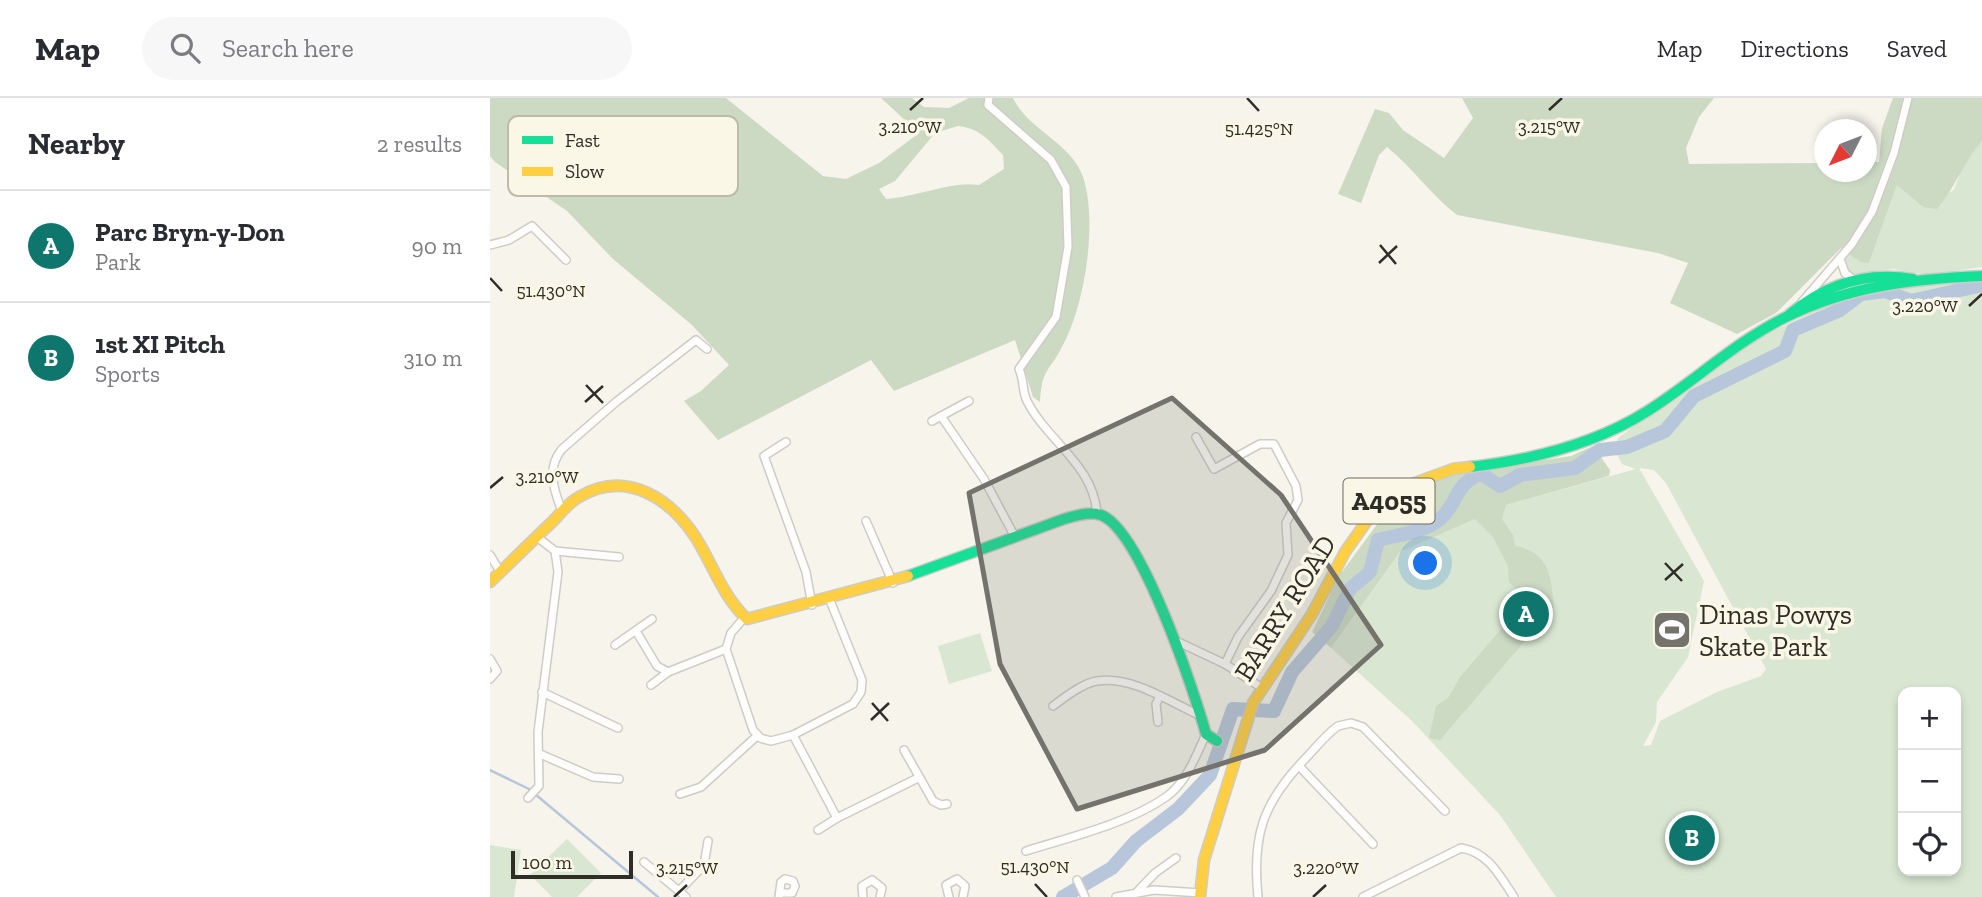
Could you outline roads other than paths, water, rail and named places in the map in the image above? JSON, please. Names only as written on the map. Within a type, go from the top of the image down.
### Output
[{"type":"main road","name":"BARRY ROAD","points":[[1788,316],[1801,303],[1854,279],[1894,274],[1913,279]]},
{"type":"main road","name":"BARRY ROAD","points":[[1200,895],[1207,848],[1253,703],[1312,614],[1345,552],[1371,515],[1412,484],[1453,470],[1520,461],[1603,433],[1645,413],[1744,340],[1788,316],[1855,290],[1913,279],[1982,276]]},
{"type":"main road","points":[[490,582],[578,497],[614,487],[635,488],[658,497],[676,509],[686,521],[744,618],[812,605],[829,598],[893,583],[1080,515],[1097,515],[1115,524],[1128,541],[1172,639],[1206,734],[1217,741]]},
{"type":"street","points":[[989,98],[988,105],[1051,160],[1066,187],[1068,247],[1056,317],[1019,369],[1027,400],[1085,477],[1096,496],[1097,515]]},
{"type":"street","points":[[1801,303],[1820,277],[1840,259],[1872,212],[1894,153],[1908,98]]},
{"type":"street","points":[[490,245],[509,240],[531,226],[566,260]]},
{"type":"street","points":[[1840,259],[1845,273],[1854,279]]},
{"type":"street","points":[[1820,277],[1826,290],[1837,297]]},
{"type":"street","points":[[562,511],[552,472],[555,458],[562,449],[616,402],[696,340],[707,349]]},
{"type":"street","points":[[932,421],[969,401]]},
{"type":"street","points":[[941,416],[984,479],[1015,537]]},
{"type":"street","points":[[1196,437],[1214,469],[1260,444],[1274,443],[1296,486],[1298,500],[1286,523],[1288,555],[1283,568],[1238,637],[1225,664]]},
{"type":"street","points":[[786,442],[764,456],[787,512],[806,572],[812,605]]},
{"type":"street","points":[[866,521],[893,583]]},
{"type":"street","points":[[537,537],[555,551],[619,557]]},
{"type":"street","points":[[528,798],[539,786],[538,732],[558,572],[555,551]]},
{"type":"street","points":[[490,555],[501,573]]},
{"type":"street","points":[[744,618],[731,632],[726,649],[750,723],[758,735],[771,741],[793,735],[853,704],[860,692],[862,680],[829,598]]},
{"type":"street","points":[[615,645],[652,619]]},
{"type":"street","points":[[636,631],[657,666],[668,672]]},
{"type":"street","points":[[1172,639],[1225,664],[1262,688]]},
{"type":"street","points":[[651,685],[668,672],[726,649]]},
{"type":"street","points":[[490,659],[496,667],[490,679]]},
{"type":"street","points":[[1053,706],[1097,681],[1143,686],[1159,698],[1201,716]]},
{"type":"street","points":[[542,692],[618,728]]},
{"type":"street","points":[[1158,722],[1159,698]]},
{"type":"street","points":[[1258,897],[1255,859],[1261,826],[1276,790],[1333,730],[1344,724],[1355,724],[1369,732],[1445,811]]},
{"type":"street","points":[[1026,851],[1107,825],[1167,797],[1187,774],[1206,734]]},
{"type":"street","points":[[680,794],[701,787],[758,735]]},
{"type":"street","points":[[793,735],[837,818]]},
{"type":"street","points":[[904,751],[934,802],[947,804]]},
{"type":"street","points":[[540,754],[593,777],[619,779]]},
{"type":"street","points":[[1298,766],[1373,844]]},
{"type":"street","points":[[818,830],[918,778]]},
{"type":"street","points":[[644,862],[682,894],[704,865],[708,841]]},
{"type":"street","points":[[1363,897],[1461,848],[1478,852],[1485,858],[1512,896]]},
{"type":"street","points":[[1135,896],[1155,873],[1175,858]]},
{"type":"street","points":[[948,897],[946,885],[954,879],[965,886],[962,897]]},
{"type":"street","points":[[863,897],[862,886],[872,880],[882,888],[880,897]]},
{"type":"street","points":[[1077,880],[1085,897]]},
{"type":"street","points":[[1116,897],[1178,889],[1200,895]]},
{"type":"waterway","points":[[1063,897],[1112,868],[1136,841],[1178,809],[1210,775],[1233,709],[1274,711],[1292,672],[1332,626],[1350,589],[1370,572],[1378,540],[1414,532],[1439,520],[1462,487],[1480,473],[1500,486],[1520,475],[1575,468],[1600,450],[1627,447],[1665,431],[1694,396],[1785,351],[1793,330],[1840,310],[1861,294],[1885,291],[1911,301],[1982,285]]},
{"type":"waterway","points":[[490,770],[529,789],[658,897]]},
{"type":"place","name":"Parc Bryn-y-Don","points":[[1526,614]]},
{"type":"place","name":"Dinas Powys Skate Park","points":[[1672,630]]},
{"type":"place","name":"1st XI Pitch","points":[[1692,838]]}]
